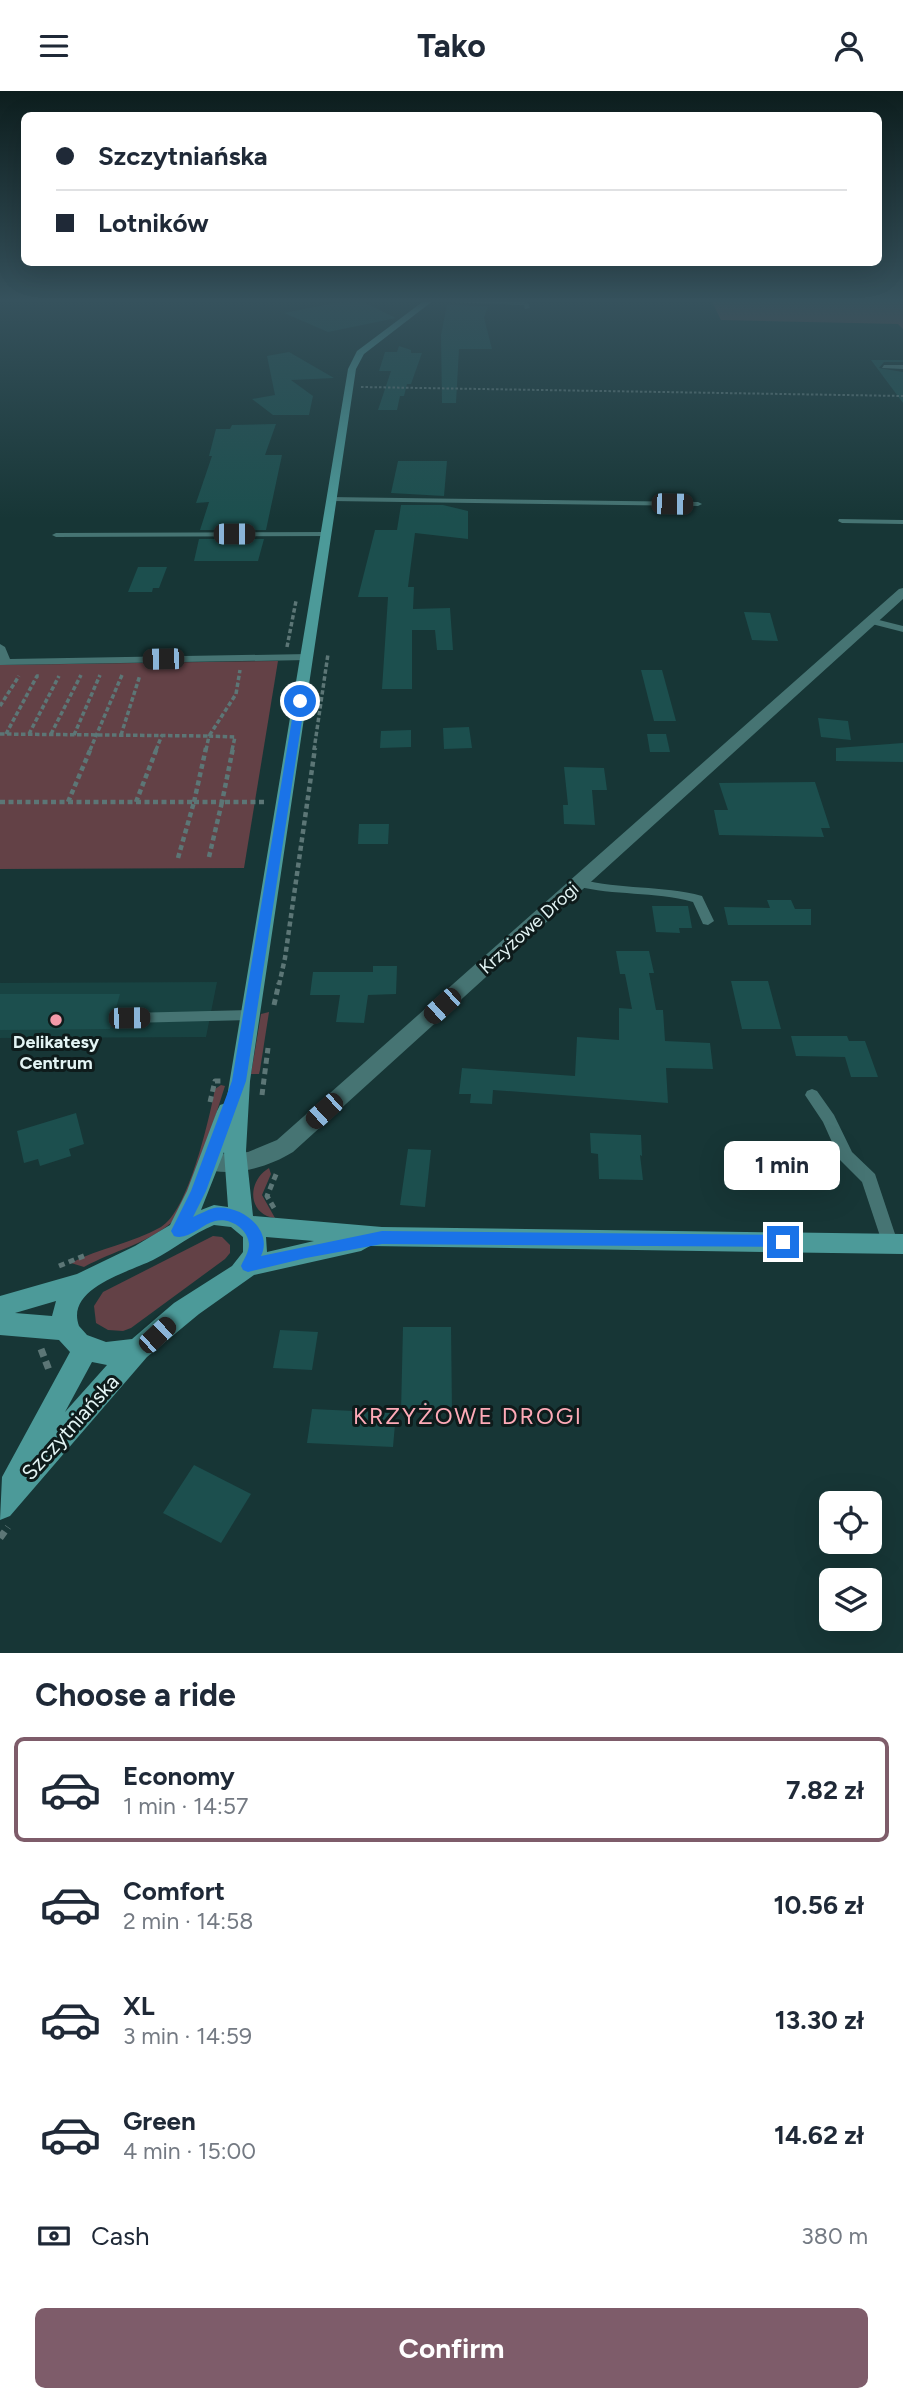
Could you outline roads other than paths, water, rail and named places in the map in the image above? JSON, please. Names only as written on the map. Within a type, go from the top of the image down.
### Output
[{"type":"street","points":[[179,1231],[188,1216],[209,1162],[250,1015],[351,373]]},
{"type":"street","name":"Krzyżowe Drogi","points":[[209,1162],[234,1164],[273,1154],[285,1146],[903,592]]},
{"type":"street","points":[[232,1081],[234,1164],[246,1223],[256,1242],[256,1249],[248,1266]]},
{"type":"street","points":[[76,1339],[65,1311],[74,1292],[84,1282],[104,1269],[146,1252],[179,1231],[214,1215],[224,1215],[246,1223],[382,1237],[897,1243]]},
{"type":"street","points":[[248,1266],[306,1251],[382,1237]]},
{"type":"street","name":"Szczytniańska","points":[[5,1509],[139,1349],[183,1311],[248,1266]]},
{"type":"street","points":[[0,1307],[84,1282]]},
{"type":"street","points":[[0,1324],[45,1326],[104,1355],[139,1349]]},
{"type":"street","name":"Szczytniańska","points":[[5,1509],[76,1339]]},
{"type":"lane","points":[[332,499],[698,504]]},
{"type":"lane","points":[[842,521],[903,522]]},
{"type":"lane","points":[[56,535],[327,534]]},
{"type":"lane","points":[[871,621],[903,629]]},
{"type":"lane","points":[[0,647],[3,662],[308,657]]},
{"type":"lane","points":[[580,883],[602,891],[682,893],[698,899],[708,921]]},
{"type":"lane","points":[[129,1018],[250,1015]]},
{"type":"lane","points":[[812,1095],[829,1119],[846,1156],[869,1179],[897,1243]]},
{"type":"place","name":"Delikatesy Centrum","points":[[56,1020]]},
{"type":"district","name":"KRZYŻOWE DROGI","points":[[468,1416]]}]
